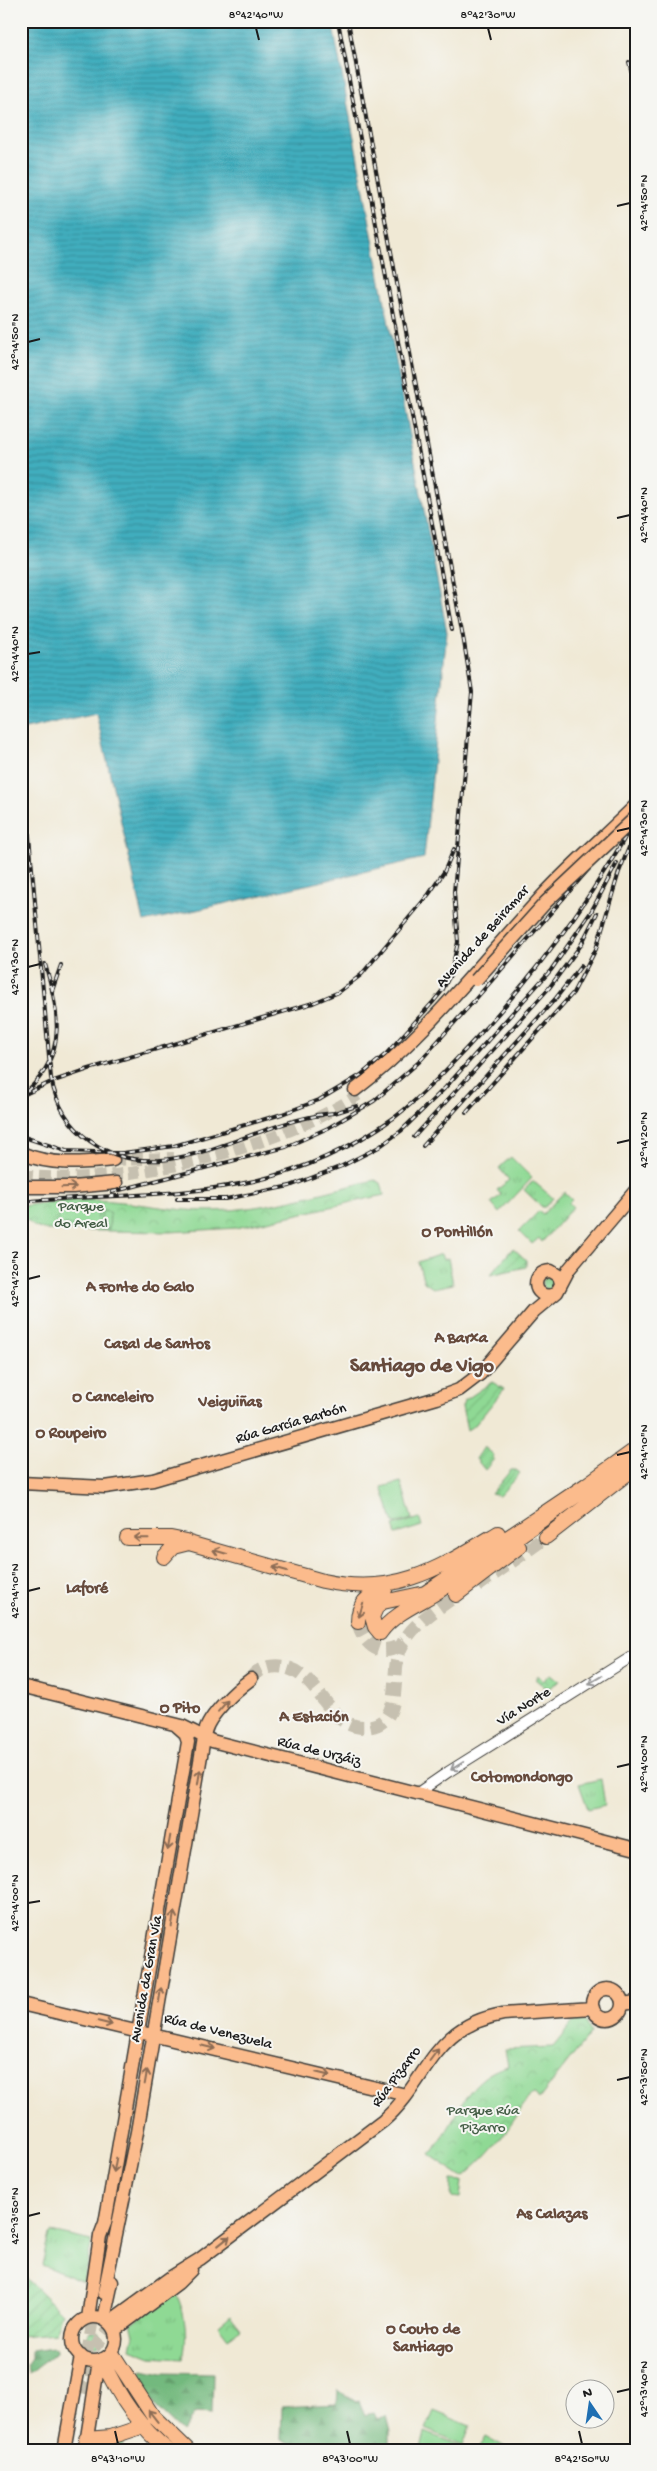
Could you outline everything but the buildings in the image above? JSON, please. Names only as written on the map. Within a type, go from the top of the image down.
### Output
[{"type":"highway","points":[[358,1622],[360,1606],[370,1596],[378,1592],[407,1587],[427,1579],[496,1538],[636,1443]]},
{"type":"highway","points":[[636,1452],[546,1518],[429,1598],[392,1620],[380,1633],[378,1631],[372,1617],[377,1606],[383,1602],[425,1593],[636,1452]]},
{"type":"highway","points":[[456,1595],[590,1495],[636,1452]]},
{"type":"highway","points":[[546,1537],[636,1468]]},
{"type":"highway","points":[[127,1538],[171,1538],[313,1579],[362,1587],[399,1583],[426,1574],[521,1520]]},
{"type":"highway","points":[[164,1557],[173,1547],[190,1544]]},
{"type":"highway","points":[[104,2358],[119,2394],[144,2426],[168,2450]]},
{"type":"highway","points":[[104,2358],[153,2416],[188,2450]]},
{"type":"highway","points":[[83,2446],[144,2426]]},
{"type":"main road","name":"Avenida de Beiramar","points":[[356,1093],[386,1075],[414,1048],[538,900],[636,805]]},
{"type":"main road","name":"Avenida de Beiramar","points":[[473,978],[546,902],[636,817]]},
{"type":"main road","points":[[21,1153],[34,1159],[54,1162],[113,1160]]},
{"type":"main road","points":[[21,1187],[73,1187],[116,1183]]},
{"type":"main road","points":[[559,1278],[548,1270],[539,1274],[536,1284],[539,1292],[545,1295],[552,1295],[558,1292],[559,1278],[569,1269],[636,1190]]},
{"type":"main road","name":"Rúa García Barbón","points":[[534,1311],[539,1300],[539,1292]]},
{"type":"main road","name":"Rúa García Barbón","points":[[21,1483],[105,1487],[153,1480],[437,1398],[459,1390],[480,1374],[534,1311],[552,1295]]},
{"type":"main road","name":"Avenida da Gran Vía","points":[[105,2223],[106,2236],[101,2292],[114,2237],[119,2225],[154,2034],[204,1738],[210,1721],[238,1689],[250,1679]]},
{"type":"main road","name":"Rúa de Urzáiz","points":[[21,1686],[189,1728],[204,1738],[270,1756],[424,1789],[636,1849]]},
{"type":"main road","name":"Avenida da Gran Vía","points":[[88,2318],[100,2236],[105,2223],[188,1742],[182,1729],[164,1721]]},
{"type":"main road","points":[[607,1988],[620,1994],[623,2004],[617,2015],[608,2019],[599,2016],[593,2008],[594,1995],[607,1988]]},
{"type":"main road","points":[[623,2004],[636,2002]]},
{"type":"main road","name":"Rúa de Venezuela","points":[[21,2004],[139,2030],[406,2095]]},
{"type":"main road","name":"Rúa Pizarro","points":[[109,2324],[171,2277],[200,2259],[384,2121],[406,2095],[442,2045],[462,2028],[475,2021],[503,2014],[593,2008]]},
{"type":"main road","name":"Avenida da Gran Vía","points":[[109,2324],[108,2308],[120,2238],[119,2225]]},
{"type":"main road","name":"Rúa Pizarro","points":[[109,2324],[178,2283],[200,2259]]},
{"type":"main road","name":"Rúa Pizarro","points":[[163,2289],[188,2273]]},
{"type":"main road","points":[[83,2446],[104,2358],[116,2344],[109,2324],[88,2318],[80,2322],[73,2332],[73,2344],[81,2356],[89,2360],[104,2358]]},
{"type":"main road","points":[[64,2450],[81,2356]]},
{"type":"main road","points":[[70,2450],[83,2394],[83,2446]]},
{"type":"street","name":"Vía Norte","points":[[424,1789],[636,1654]]},
{"type":"green space","points":[[511,1157],[532,1178],[499,1213],[491,1203],[501,1195],[497,1190],[509,1180],[499,1168]]},
{"type":"green space","name":"Parque do Areal","points":[[375,1180],[381,1183],[384,1195],[236,1228],[170,1232],[45,1230],[35,1227],[21,1215],[21,1206],[71,1200],[112,1201],[197,1211],[235,1210],[296,1199]]},
{"type":"green space","points":[[533,1181],[553,1198],[545,1207],[542,1207],[524,1190]]},
{"type":"green space","points":[[564,1192],[572,1200],[569,1203],[573,1207],[542,1242],[539,1238],[532,1244],[519,1231],[539,1211],[543,1214]]},
{"type":"green space","points":[[59,1205],[99,1210],[96,1229],[57,1224]]},
{"type":"green space","points":[[102,1211],[110,1212],[109,1229],[100,1229]]},
{"type":"green space","points":[[513,1248],[526,1260],[526,1267],[490,1275]]},
{"type":"green space","points":[[441,1254],[443,1260],[448,1258],[453,1284],[433,1288],[424,1282],[418,1262]]},
{"type":"green space","points":[[548,1277],[554,1283],[548,1289],[542,1283]]},
{"type":"green space","points":[[492,1382],[504,1389],[475,1425],[467,1430],[462,1406],[464,1401]]},
{"type":"green space","points":[[484,1447],[494,1455],[494,1459],[485,1470],[476,1459]]},
{"type":"green space","points":[[511,1470],[516,1470],[520,1473],[499,1496],[491,1494]]},
{"type":"green space","points":[[401,1482],[412,1519],[394,1524],[382,1487]]},
{"type":"green space","points":[[419,1518],[422,1526],[396,1534],[393,1526]]},
{"type":"green space","points":[[21,1583],[25,1583],[24,1614],[21,1614]]},
{"type":"green space","points":[[551,1674],[560,1681],[547,1689],[535,1679],[539,1676],[543,1681]]},
{"type":"green space","points":[[601,1779],[605,1805],[588,1809],[579,1784]]},
{"type":"green space","name":"Parque Rúa Pizarro","points":[[578,2016],[586,2022],[591,2033],[539,2099],[535,2094],[530,2095],[501,2139],[474,2167],[463,2177],[430,2155],[450,2126],[467,2095],[474,2087],[489,2074],[508,2066],[505,2049],[553,2047]]},
{"type":"green space","points":[[452,2180],[462,2181],[460,2198],[451,2197]]},
{"type":"green space","points":[[51,2232],[92,2241],[83,2282],[42,2265]]},
{"type":"green space","points":[[21,2276],[24,2276],[62,2313],[55,2333],[21,2336]]},
{"type":"green space","points":[[175,2291],[184,2316],[185,2341],[183,2359],[151,2357],[131,2349],[134,2334],[131,2323]]},
{"type":"green space","points":[[230,2315],[241,2329],[228,2338],[218,2325]]},
{"type":"green space","points":[[89,2331],[99,2332],[101,2339],[97,2346],[87,2345],[85,2338]]},
{"type":"green space","points":[[56,2349],[56,2353],[29,2373],[26,2365],[31,2358],[31,2351]]},
{"type":"green space","points":[[143,2369],[162,2373],[213,2374],[212,2414],[196,2413],[182,2432],[157,2408],[137,2377]]},
{"type":"green space","points":[[338,2390],[356,2402],[359,2401],[365,2415],[374,2413],[377,2419],[386,2416],[390,2432],[390,2445],[365,2445],[364,2450],[314,2450],[281,2440],[282,2407],[337,2404]]},
{"type":"green space","points":[[434,2411],[470,2426],[463,2445],[426,2429]]},
{"type":"green space","points":[[425,2432],[471,2450],[421,2450]]},
{"type":"green space","points":[[485,2436],[507,2448],[507,2450],[484,2450],[479,2447]]},
{"type":"green space","points":[[125,2441],[122,2450],[94,2450],[94,2449]]},
{"type":"water","points":[[21,21],[332,21],[447,632],[424,858],[144,922],[96,713],[21,730]]},
{"type":"tunnel","points":[[21,1175],[61,1178],[105,1176],[195,1161],[283,1133],[323,1115],[358,1095]]},
{"type":"tunnel","points":[[113,1160],[174,1158]]},
{"type":"tunnel","points":[[477,1586],[546,1537]]},
{"type":"tunnel","points":[[251,1679],[256,1673],[266,1668],[285,1667],[299,1673],[339,1717],[350,1724],[364,1727],[377,1724],[386,1718],[391,1708],[394,1697],[397,1658],[401,1647],[418,1624],[456,1595]]},
{"type":"tunnel","points":[[358,1622],[365,1638],[376,1648],[389,1650],[405,1641]]},
{"type":"tunnel","points":[[84,2371],[95,2307]]},
{"type":"tunnel","points":[[94,2348],[110,2328],[122,2319]]},
{"type":"tunnel","points":[[86,2394],[92,2362]]},
{"type":"railway","points":[[338,21],[452,630]]},
{"type":"railway","points":[[21,1136],[66,1151],[123,1153],[174,1146],[282,1114],[319,1100],[361,1075],[386,1054],[442,991],[451,973],[458,942],[454,892],[472,692],[348,21]]},
{"type":"railway","points":[[629,62],[636,88]]},
{"type":"railway","points":[[21,1202],[167,1193],[254,1181],[310,1164],[345,1148],[379,1128],[405,1109],[432,1085],[513,996],[579,910],[636,818]]},
{"type":"railway","points":[[112,1192],[286,1147],[328,1128],[374,1101],[419,1062],[628,824]]},
{"type":"railway","points":[[28,825],[51,1078],[56,1097],[64,1114],[82,1135],[117,1155],[146,1160],[175,1158],[204,1151],[293,1121],[322,1115]]},
{"type":"railway","points":[[466,1113],[573,993],[596,949],[619,872],[636,830]]},
{"type":"railway","points":[[21,1096],[51,1082],[89,1069],[313,1003],[339,992],[361,975],[429,894],[444,872],[454,849]]},
{"type":"railway","points":[[177,1199],[226,1199],[290,1186],[342,1166],[379,1147],[401,1131],[444,1089],[551,970],[591,912],[617,863]]},
{"type":"railway","points":[[414,1137],[549,988],[581,945],[597,913]]},
{"type":"railway","points":[[27,1091],[40,1077],[49,1062],[57,1031],[54,998],[45,964]]},
{"type":"railway","points":[[52,991],[61,965]]},
{"type":"railway","points":[[423,1146],[556,998],[581,966]]},
{"type":"railway","points":[[316,1115],[334,1113],[357,1106]]},
{"type":"district","name":"O Pontillón","points":[[457,1233]]},
{"type":"district","name":"A Fonte do Galo","points":[[140,1288]]},
{"type":"district","name":"A Barxa","points":[[461,1339]]},
{"type":"district","name":"Casal de Santos","points":[[157,1345]]},
{"type":"district","name":"Santiago de Vigo","points":[[422,1367]]},
{"type":"district","name":"O Canceleiro","points":[[113,1398]]},
{"type":"district","name":"Veiguiñas","points":[[230,1403]]},
{"type":"district","name":"O Roupeiro","points":[[71,1434]]},
{"type":"district","name":"Laforé","points":[[87,1589]]},
{"type":"district","name":"O Pito","points":[[180,1709]]},
{"type":"district","name":"A Estación","points":[[314,1718]]},
{"type":"district","name":"Cotomondongo","points":[[522,1778]]},
{"type":"district","name":"As Calazas","points":[[552,2215]]},
{"type":"district","name":"O Couto de Santiago","points":[[423,2339]]}]
